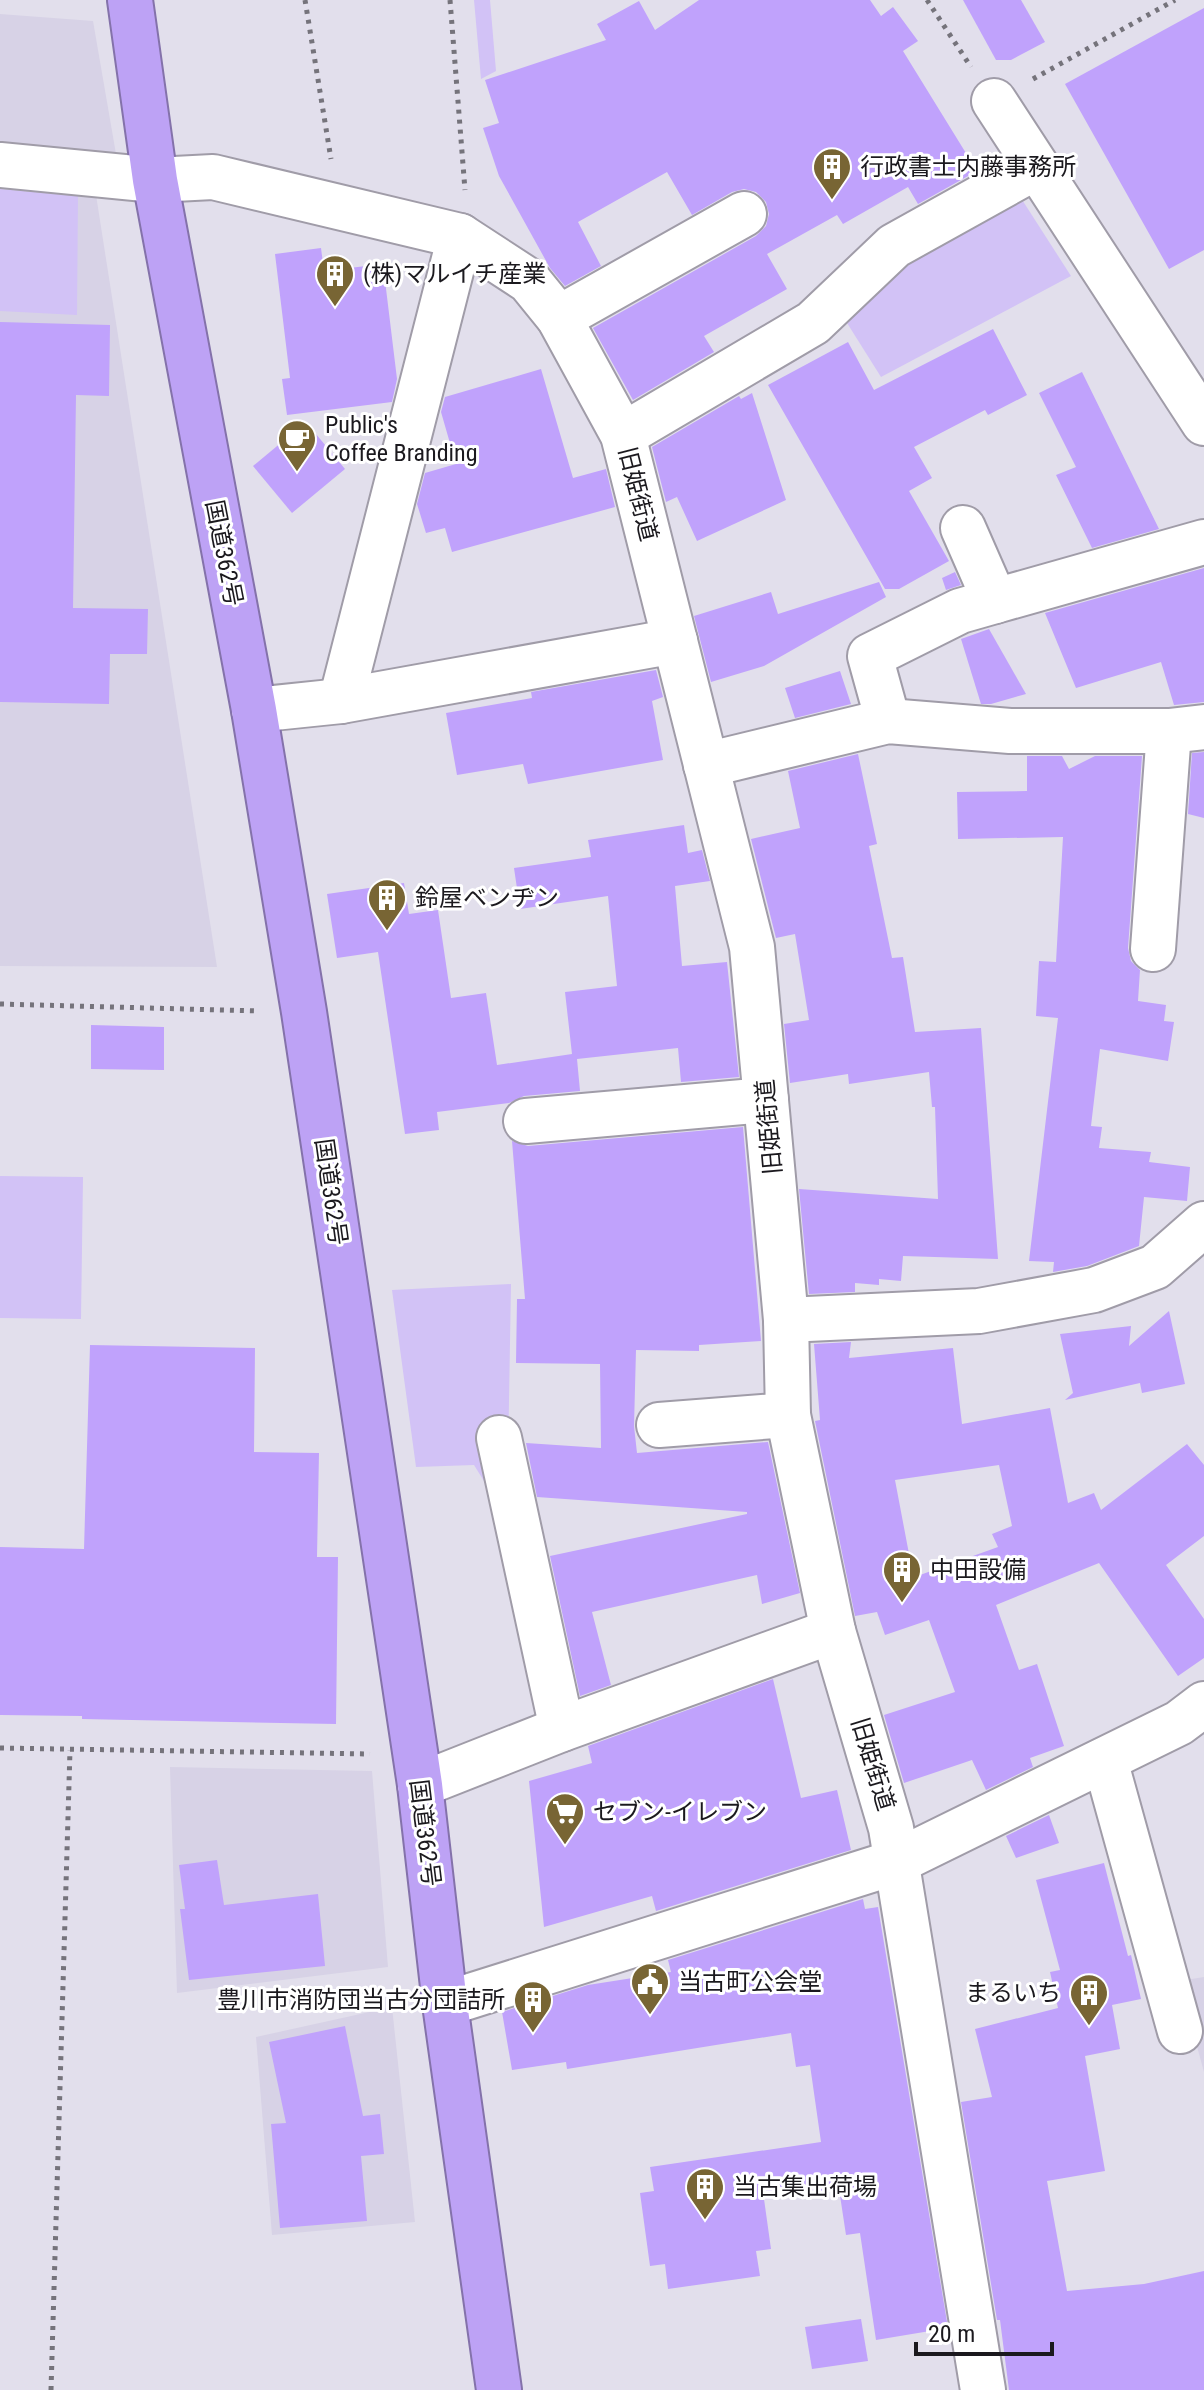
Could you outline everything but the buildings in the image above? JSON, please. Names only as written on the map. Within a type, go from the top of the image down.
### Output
[{"type":"highway","name":"国道362号","points":[[130,0],[155,180],[254,710],[304,1012],[417,1770],[445,2004],[499,2390]]},
{"type":"street","points":[[994,101],[1204,423]]},
{"type":"street","name":"旧姫街道","points":[[0,165],[155,180],[213,177],[460,236],[529,281],[559,318],[623,435],[752,947],[786,1320],[788,1415],[833,1631],[891,1828],[983,2390]]},
{"type":"street","points":[[623,435],[813,323],[894,246],[1036,167]]},
{"type":"street","points":[[559,318],[744,214]]},
{"type":"street","points":[[341,701],[460,236]]},
{"type":"street","points":[[963,528],[995,601]]},
{"type":"street","points":[[888,721],[870,656],[960,611],[1204,542]]},
{"type":"street","points":[[254,710],[341,701],[675,641]]},
{"type":"street","points":[[706,765],[888,721],[1010,731],[1186,729],[1153,949]]},
{"type":"street","points":[[526,1121],[766,1100]]},
{"type":"street","points":[[786,1320],[979,1311],[1094,1290],[1155,1267],[1204,1224]]},
{"type":"street","points":[[659,1425],[788,1415]]},
{"type":"street","points":[[499,1438],[562,1729]]},
{"type":"street","points":[[417,1770],[562,1729],[833,1631]]},
{"type":"street","points":[[445,2004],[896,1862],[1179,1723],[1204,1704]]},
{"type":"street","points":[[1105,1760],[1180,2031]]},
{"type":"path","points":[[305,0],[338,207]]},
{"type":"path","points":[[450,0],[465,191],[460,236]]},
{"type":"path","points":[[927,0],[994,101],[1175,0]]},
{"type":"path","points":[[0,1004],[304,1012]]},
{"type":"path","points":[[0,1748],[417,1770]]},
{"type":"path","points":[[51,2390],[70,1750]]},
{"type":"shaded area","points":[[474,0],[490,0],[496,71],[481,79]]},
{"type":"shaded area","points":[[0,14],[93,21],[116,154],[0,146]]},
{"type":"shaded area","points":[[0,187],[96,195],[217,967],[0,966]]},
{"type":"shaded area","points":[[0,189],[78,196],[77,315],[0,311]]},
{"type":"shaded area","points":[[1019,195],[1071,276],[881,377],[842,315],[904,256]]},
{"type":"shaded area","points":[[0,1176],[83,1177],[81,1319],[0,1318]]},
{"type":"shaded area","points":[[511,1284],[507,1518],[474,1465],[416,1467],[392,1290]]},
{"type":"shaded area","points":[[170,1767],[372,1771],[388,1967],[177,1993]]},
{"type":"shaded area","points":[[1204,1977],[1204,2072],[1179,1981]]},
{"type":"shaded area","points":[[392,2007],[415,2222],[272,2235],[256,2037]]},
{"type":"place","name":"行政書士内藤事務所","points":[[832,201]]},
{"type":"place","name":"(株)マルイチ産業","points":[[335,308]]},
{"type":"place","name":"Public's Coffee Branding","points":[[297,473]]},
{"type":"place","name":"鈴屋ベンヂン","points":[[387,932]]},
{"type":"place","name":"中田設備","points":[[902,1604]]},
{"type":"place","name":"セブン-イレブン","points":[[565,1846]]},
{"type":"place","name":"当古町公会堂","points":[[650,2016]]},
{"type":"place","name":"まるいち","points":[[1089,2027]]},
{"type":"place","name":"豊川市消防団当古分団詰所","points":[[533,2034]]},
{"type":"place","name":"当古集出荷場","points":[[705,2221]]}]
